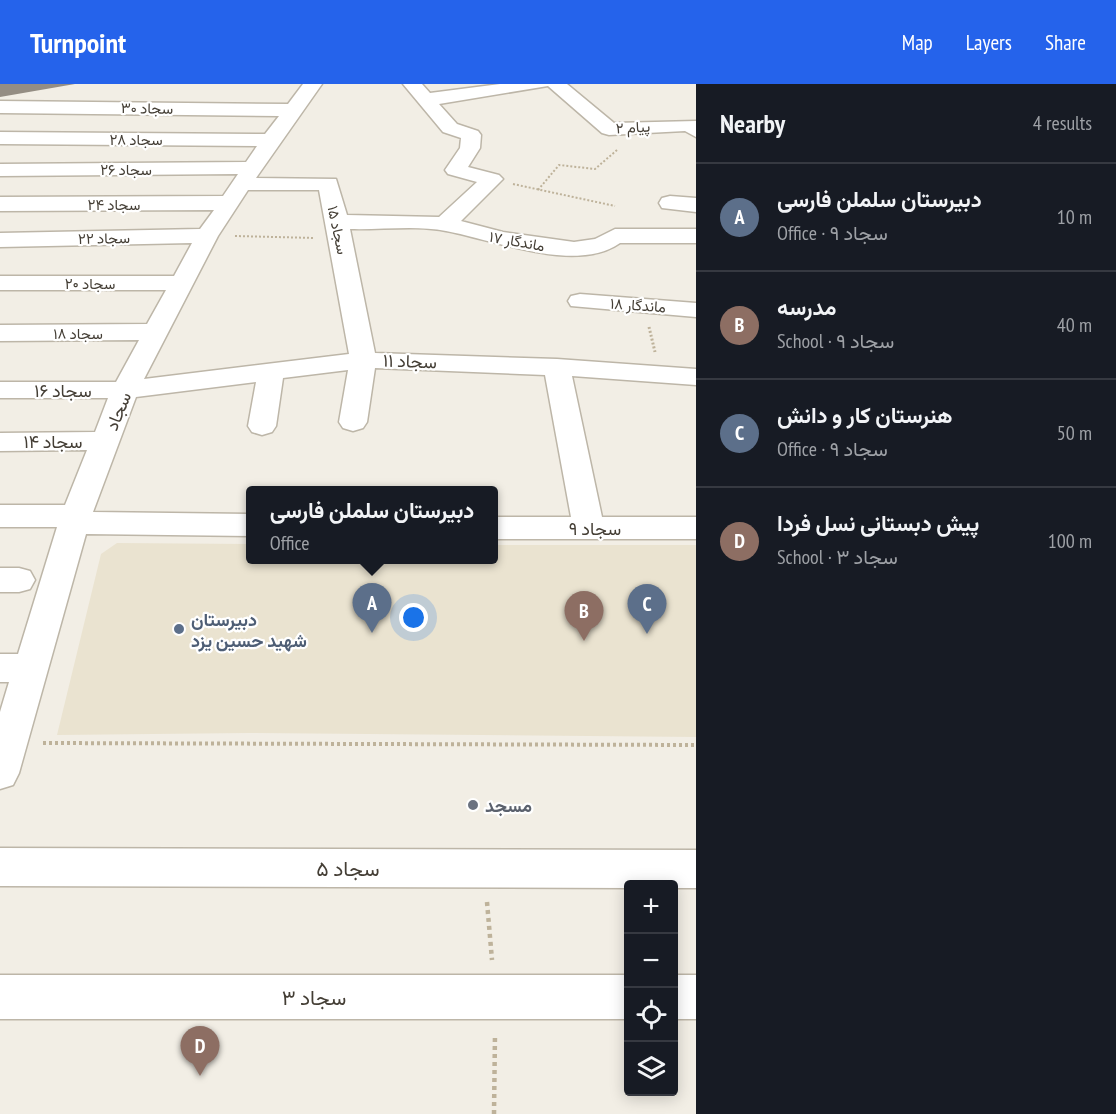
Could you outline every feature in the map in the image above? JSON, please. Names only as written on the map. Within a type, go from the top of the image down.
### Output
[{"type":"street","name":"سجاد","points":[[3,760],[15,668],[125,390],[207,236],[271,140],[313,84]]},
{"type":"street","points":[[411,84],[450,128],[471,135],[470,148],[455,170],[492,179]]},
{"type":"street","points":[[424,100],[541,84]]},
{"type":"street","name":"پیام ۲","points":[[556,84],[609,129],[693,128]]},
{"type":"street","points":[[0,106],[86,90]]},
{"type":"street","name":"سجاد ۳۰","points":[[0,106],[293,110]]},
{"type":"street","name":"سجاد ۲۸","points":[[0,138],[271,140]]},
{"type":"street","points":[[77,204],[102,138]]},
{"type":"street","name":"سجاد ۲۶","points":[[0,170],[89,170],[241,185]]},
{"type":"street","points":[[445,224],[492,179]]},
{"type":"street","name":"سجاد ۱۵","points":[[241,185],[328,184],[363,360],[353,422]]},
{"type":"street","name":"سجاد ۲۴","points":[[0,204],[77,204],[241,185]]},
{"type":"street","points":[[670,203],[696,205]]},
{"type":"street","name":"ماندگار ۱۷","points":[[339,231],[445,224],[502,239],[574,249],[602,245],[615,236],[696,236]]},
{"type":"street","name":"سجاد ۲۲","points":[[0,240],[207,236]]},
{"type":"street","name":"سجاد ۲۰","points":[[0,283],[180,283]]},
{"type":"street","name":"ماندگار ۱۸","points":[[580,301],[696,310]]},
{"type":"street","name":"سجاد ۱۸","points":[[0,333],[155,332]]},
{"type":"street","name":"سجاد ۱۱","points":[[125,390],[363,360],[557,367],[696,377]]},
{"type":"street","points":[[557,367],[589,529]]},
{"type":"street","points":[[262,426],[272,371]]},
{"type":"street","name":"سجاد ۱۶","points":[[0,390],[125,390]]},
{"type":"street","name":"سجاد ۱۴","points":[[0,442],[106,441]]},
{"type":"street","points":[[0,516],[246,525]]},
{"type":"street","name":"سجاد ۹","points":[[498,528],[696,528]]},
{"type":"street","name":"سجاد ۵","points":[[0,867],[696,869]]},
{"type":"street","name":"سجاد ۳","points":[[0,997],[624,997]]},
{"type":"street","points":[[678,997],[696,997]]},
{"type":"path","points":[[538,190],[559,165],[595,169],[613,155],[633,128]]},
{"type":"path","points":[[492,179],[615,206]]},
{"type":"path","points":[[207,236],[339,231]]},
{"type":"path","points":[[644,306],[660,374]]},
{"type":"path","points":[[3,760],[696,745]]},
{"type":"shaded area","points":[[117,543],[246,544],[246,564],[498,564],[498,545],[696,545],[696,737],[249,733],[57,735],[101,554]]},
{"type":"place","name":"دبیرستان شهید حسین یزد","points":[[179,629]]},
{"type":"place","name":"دبیرستان سلملن فارسی","points":[[372,633]]},
{"type":"place","name":"هنرستان کار و دانش","points":[[647,634]]},
{"type":"place","name":"مدرسه","points":[[584,641]]},
{"type":"place","name":"مسجد","points":[[473,805]]},
{"type":"place","name":"پیش دبستانی نسل فردا","points":[[200,1076]]}]
